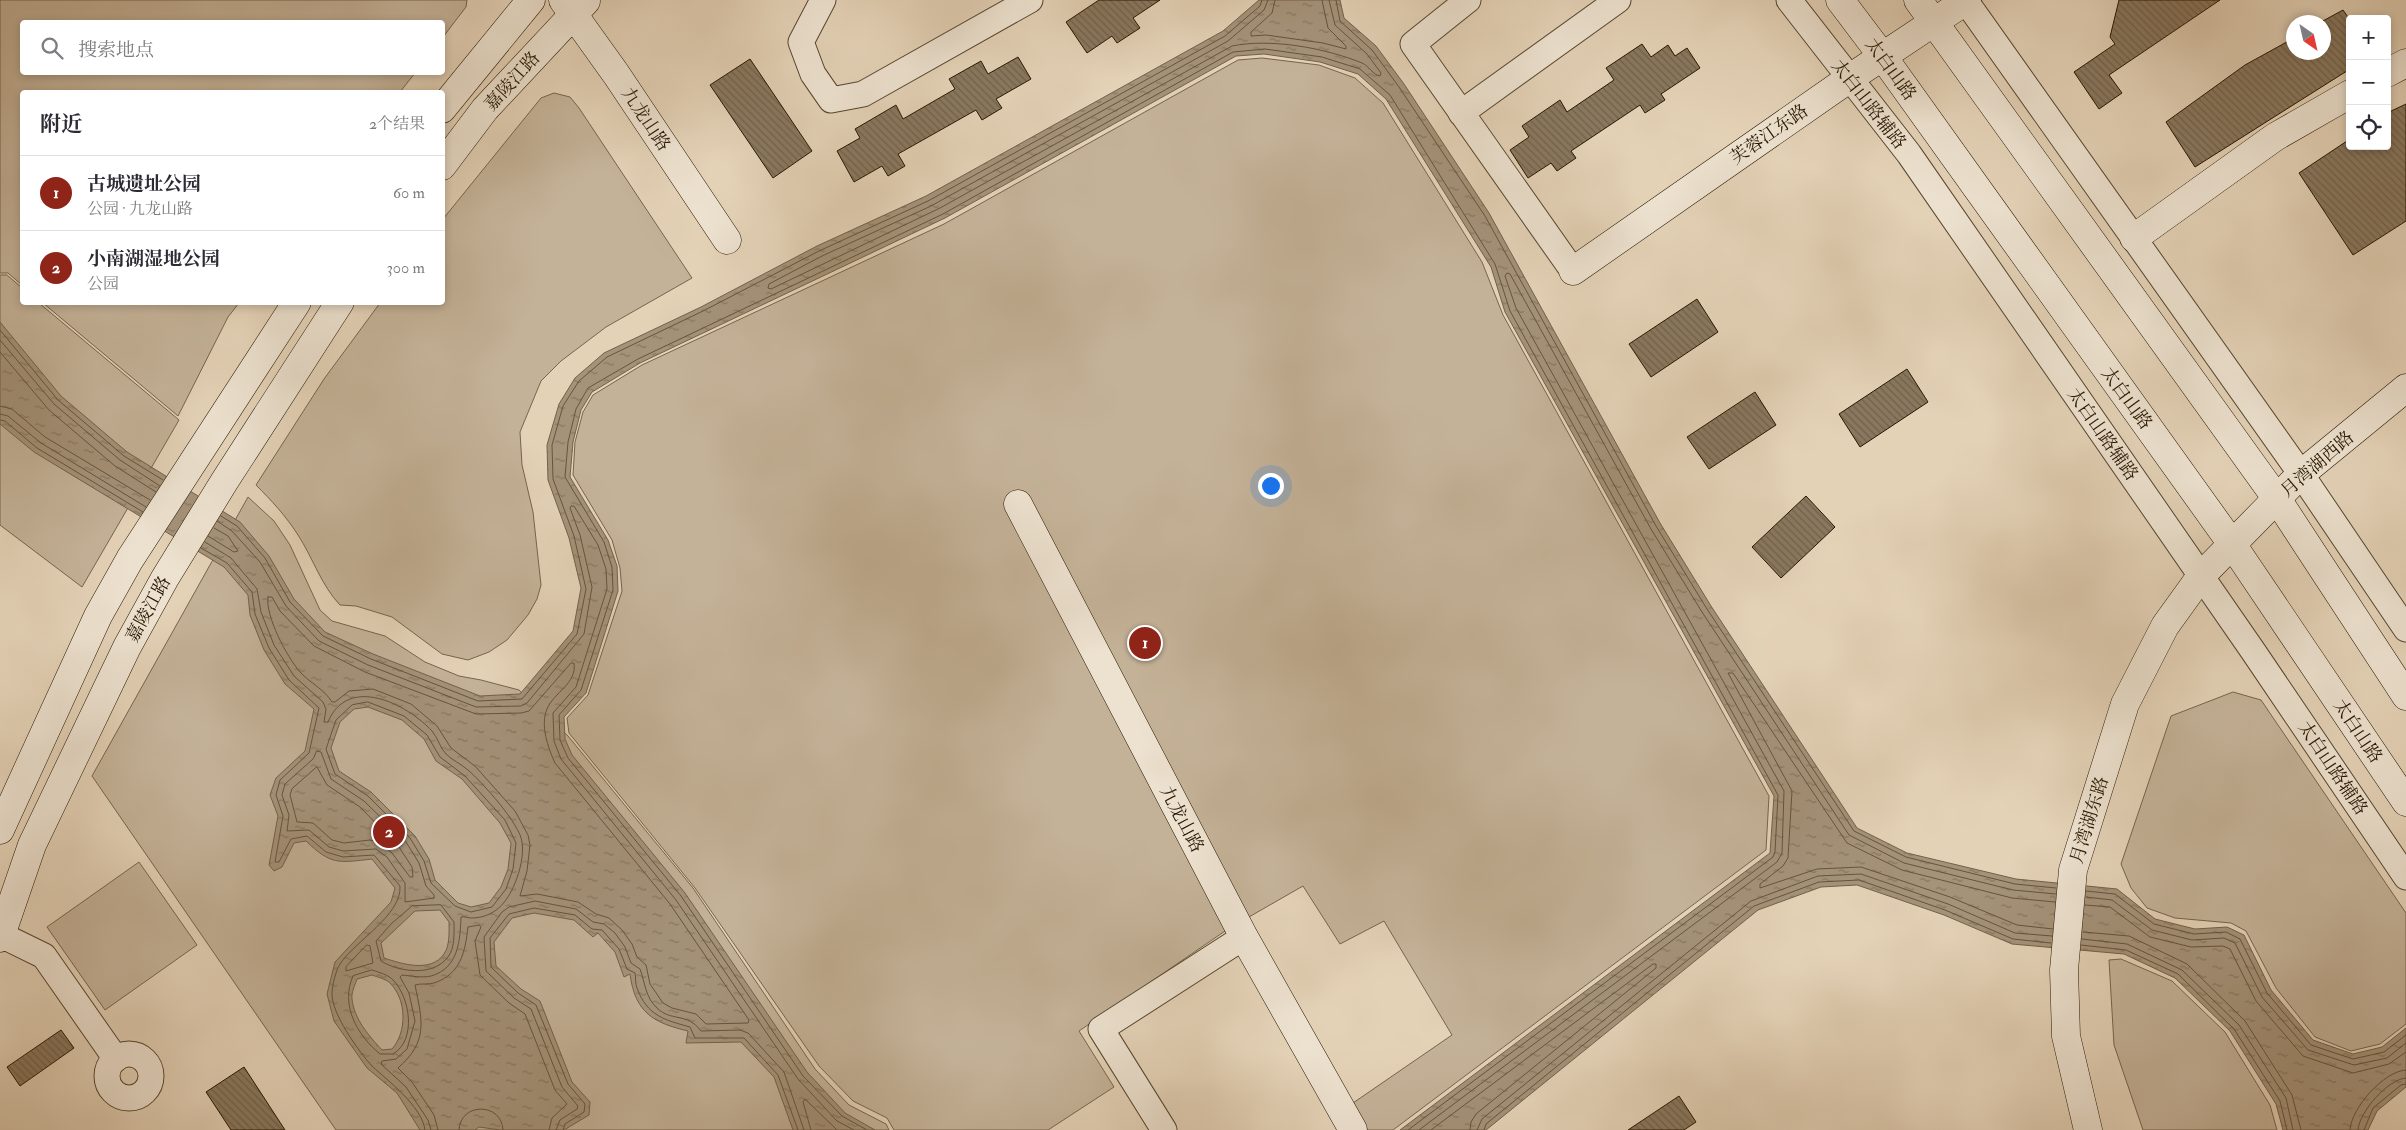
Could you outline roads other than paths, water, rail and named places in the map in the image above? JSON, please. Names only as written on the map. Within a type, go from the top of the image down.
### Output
[{"type":"street","name":"嘉陵江路","points":[[445,105],[531,0]]},
{"type":"street","points":[[823,0],[801,42],[813,74],[831,100],[862,94],[1030,0]]},
{"type":"street","points":[[1468,0],[1413,44],[1573,271]]},
{"type":"street","points":[[1461,113],[1618,0]]},
{"type":"street","name":"太白山路辅路","points":[[1789,0],[1909,154],[2201,576],[2406,877]]},
{"type":"street","name":"太白山路","points":[[1840,0],[1883,57],[2232,544],[2406,802]]},
{"type":"street","points":[[1918,0],[2277,499],[2406,696]]},
{"type":"street","points":[[1966,0],[2301,474],[2406,629]]},
{"type":"street","name":"芙蓉江东路","points":[[1573,271],[1850,78],[1966,0]]},
{"type":"street","name":"嘉陵江路","points":[[445,162],[485,109],[574,5]]},
{"type":"street","name":"九龙山路","points":[[574,5],[727,240]]},
{"type":"street","points":[[2391,71],[2406,63]]},
{"type":"street","points":[[2134,238],[2275,138],[2346,96]]},
{"type":"street","points":[[0,830],[98,616],[136,550],[193,460],[295,305]]},
{"type":"street","name":"嘉陵江路","points":[[1,937],[32,845],[127,646],[224,482],[338,305]]},
{"type":"street","name":"月湾湖西路","points":[[2232,544],[2301,474],[2406,388]]},
{"type":"street","name":"九龙山路","points":[[1018,504],[1244,937],[1352,1128]]},
{"type":"street","name":"月湾湖东路","points":[[2088,1130],[2066,1036],[2064,970],[2072,870],[2125,704],[2165,626],[2201,576],[2232,544]]},
{"type":"street","points":[[1,937],[44,956],[116,1059]]},
{"type":"street","points":[[1164,1130],[1101,1029],[1244,937]]},
{"type":"water","points":[[1259,0],[1340,0],[1344,18],[1376,46],[1404,84],[1489,213],[1660,523],[1711,606],[1857,828],[1907,853],[2016,879],[2117,889],[2155,919],[2195,929],[2227,927],[2244,935],[2271,990],[2313,1040],[2353,1054],[2382,1047],[2406,1028],[2406,1087],[2377,1111],[2368,1130],[2283,1130],[2276,1104],[2230,1031],[2175,978],[2124,954],[2012,944],[1944,915],[1857,885],[1821,887],[1758,910],[1486,1130],[1400,1130],[1770,853],[1774,796],[1505,312],[1491,267],[1386,99],[1358,74],[1320,62],[1264,54],[1236,56],[945,218],[640,363],[592,392],[581,410],[573,442],[570,477],[608,540],[617,566],[618,591],[586,693],[564,717],[565,739],[572,755],[685,893],[807,1072],[845,1113],[875,1130],[793,1130],[774,1077],[741,1042],[686,1043],[688,1031],[656,1020],[642,1007],[636,998],[630,974],[624,977],[615,952],[598,933],[593,937],[574,920],[534,913],[512,918],[494,942],[496,966],[521,989],[540,1001],[572,1082],[590,1102],[589,1115],[564,1130],[500,1130],[479,1127],[475,1130],[420,1130],[397,1093],[367,1068],[334,1021],[327,994],[335,962],[391,902],[395,888],[372,859],[336,860],[322,854],[306,841],[294,843],[282,867],[274,871],[269,865],[278,816],[270,795],[276,778],[305,751],[314,709],[285,684],[264,650],[250,615],[248,595],[224,567],[34,452],[0,424],[0,322],[61,396],[127,452],[240,522],[269,556],[294,599],[325,632],[373,654],[480,696],[520,694],[573,631],[581,588],[569,538],[548,480],[547,445],[559,404],[575,378],[604,353],[701,307],[817,246],[926,196],[1223,31]],"holes":[[[368,707],[402,720],[424,739],[436,761],[462,779],[500,823],[511,843],[508,869],[501,887],[489,903],[471,907],[458,903],[435,880],[429,859],[415,836],[371,792],[339,771],[331,748],[340,722],[354,709]],[[440,910],[449,922],[448,943],[444,954],[438,960],[424,965],[399,963],[384,958],[381,943],[415,911]],[[372,975],[384,979],[396,990],[400,998],[403,1016],[400,1034],[392,1049],[382,1050],[367,1033],[359,1020],[353,1006],[352,997],[357,979]]]},
{"type":"place","name":"古城遗址公园","points":[[1145,643]]},
{"type":"place","name":"小南湖湿地公园","points":[[389,832]]}]
